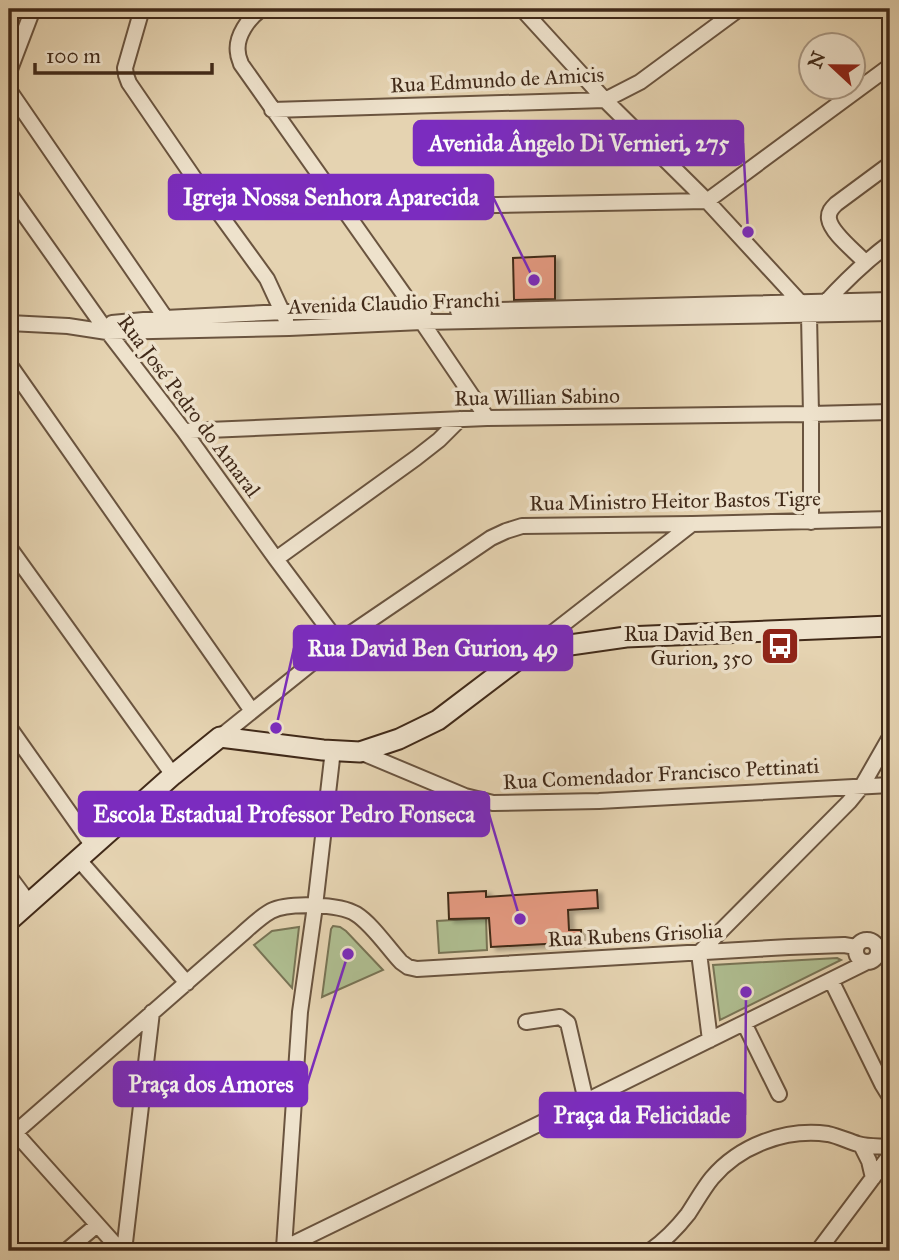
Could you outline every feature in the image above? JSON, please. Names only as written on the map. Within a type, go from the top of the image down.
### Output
[{"type":"street","points":[[9,72],[33,9]]},
{"type":"street","points":[[142,9],[125,68],[129,83],[267,279],[289,327]]},
{"type":"street","points":[[262,9],[253,16],[238,44],[237,52],[241,64],[487,418]]},
{"type":"street","points":[[522,9],[605,100],[707,201],[800,302],[819,311]]},
{"type":"street","name":"Rua Edmundo de Amicis","points":[[272,110],[605,100],[640,82],[738,9]]},
{"type":"street","points":[[343,208],[707,201],[890,66]]},
{"type":"street","points":[[9,90],[169,324]]},
{"type":"street","points":[[865,262],[834,231],[829,219],[830,211],[890,164]]},
{"type":"street","name":"Rua José Pedro do Amaral","points":[[9,193],[104,328],[184,431],[338,642]]},
{"type":"street","points":[[811,522],[811,414],[819,311],[865,262],[890,243]]},
{"type":"street","name":"Avenida Claudio Franchi","points":[[819,311],[890,300]]},
{"type":"street","name":"Avenida Claudio Franchi","points":[[169,324],[289,327],[419,317],[800,302]]},
{"type":"street","name":"Avenida Claudio Franchi","points":[[9,323],[104,328],[284,312],[419,317],[819,311],[890,313]]},
{"type":"street","points":[[9,364],[252,711]]},
{"type":"street","name":"Rua Willian Sabino","points":[[184,431],[487,418],[890,412]]},
{"type":"street","points":[[276,559],[416,458],[460,419]]},
{"type":"street","name":"Rua Ministro Heitor Bastos Tigre","points":[[9,921],[173,775],[338,642],[491,538],[506,531],[522,526],[890,519]]},
{"type":"street","points":[[220,737],[360,752],[399,739],[438,719],[692,524]]},
{"type":"street","points":[[9,547],[173,775]]},
{"type":"street","points":[[525,654],[626,637],[890,626]]},
{"type":"street","points":[[9,727],[86,853],[187,983]]},
{"type":"street","points":[[710,1040],[699,953],[849,802],[862,786],[890,737]]},
{"type":"street","points":[[281,1250],[300,1012],[333,750]]},
{"type":"street","name":"Rua Comendador Francisco Pettinati","points":[[360,752],[465,796],[493,803],[599,801],[890,785]]},
{"type":"street","points":[[9,876],[29,903]]},
{"type":"street","name":"Rua Rubens Grisolia","points":[[11,1132],[260,918],[273,910],[315,906],[348,910],[362,919],[401,962],[417,969],[844,945],[862,959]]},
{"type":"street","points":[[281,1250],[831,980],[878,950],[874,942],[890,942]]},
{"type":"street","points":[[862,959],[890,948]]},
{"type":"street","points":[[831,980],[890,1097]]},
{"type":"street","points":[[122,1251],[152,1012]]},
{"type":"street","points":[[526,1022],[560,1017],[568,1023],[586,1101]]},
{"type":"street","points":[[744,1023],[779,1094]]},
{"type":"street","points":[[11,1132],[122,1251]]},
{"type":"street","points":[[650,1251],[673,1231],[711,1179],[743,1151],[787,1135],[806,1133],[828,1134],[861,1145],[890,1147]]},
{"type":"street","points":[[861,1145],[873,1178]]},
{"type":"street","points":[[818,1251],[890,1155]]},
{"type":"street","points":[[66,1251],[97,1224]]},
{"type":"green space","points":[[486,918],[487,950],[439,953],[437,921]]},
{"type":"green space","points":[[333,926],[346,931],[383,970],[322,997],[331,929]]},
{"type":"green space","points":[[299,927],[292,988],[254,945],[272,931]]},
{"type":"green space","points":[[837,958],[841,960],[720,1020],[713,965]]},
{"type":"building","points":[[555,256],[555,299],[514,300],[513,258]]},
{"type":"building","points":[[597,890],[598,908],[568,910],[569,930],[581,930],[581,942],[491,947],[489,918],[449,919],[448,893],[486,891],[486,897]]},
{"type":"place","name":"Avenida Ângelo Di Vernieri, 275","points":[[748,232]]},
{"type":"place","name":"Igreja Nossa Senhora Aparecida","points":[[534,280]]},
{"type":"place","name":"Rua David Ben Gurion, 350","points":[[780,646]]},
{"type":"place","name":"Rua David Ben Gurion, 49","points":[[276,728]]},
{"type":"place","name":"Escola Estadual Professor Pedro Fonseca","points":[[520,919]]},
{"type":"place","name":"Praça dos Amores","points":[[348,954]]},
{"type":"place","name":"Praça da Felicidade","points":[[746,992]]}]
